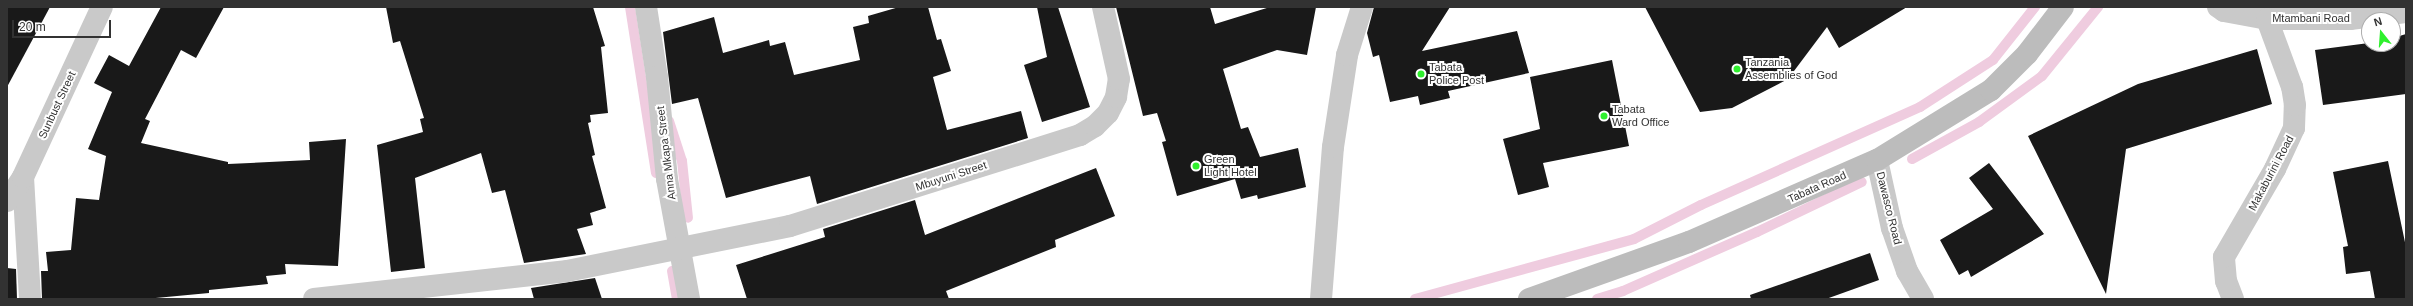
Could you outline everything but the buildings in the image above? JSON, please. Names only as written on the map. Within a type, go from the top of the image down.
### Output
[{"type":"main road","name":"Tabata Road","points":[[1529,299],[1689,242],[1877,160],[1990,90],[2027,54],[2063,7]]},
{"type":"street","name":"Sunbust Street","points":[[7,200],[23,177],[102,7]]},
{"type":"street","name":"Anna Mkapa Street","points":[[646,7],[657,77],[667,179],[689,299]]},
{"type":"street","name":"Mbuyuni Street","points":[[314,299],[566,271],[790,226],[1072,137],[1095,126],[1108,113],[1116,97],[1119,79],[1102,7]]},
{"type":"street","points":[[1321,299],[1333,147],[1347,55],[1362,7]]},
{"type":"street","name":"Mtambani Road","points":[[2218,7],[2224,11],[2267,19],[2350,18],[2406,12]]},
{"type":"street","name":"Makaburini Road","points":[[2233,299],[2226,282],[2224,257],[2275,170],[2294,128],[2295,105],[2292,88],[2267,19]]},
{"type":"street","name":"Dawasco Road","points":[[1877,160],[1892,228],[1907,271],[1923,299]]},
{"type":"street","points":[[23,177],[30,299]]},
{"type":"waterway","points":[[630,7],[656,173]]},
{"type":"waterway","points":[[1415,299],[1634,239],[1701,205],[1920,107],[1993,60],[2035,7]]},
{"type":"waterway","points":[[1912,159],[1979,122],[2042,76],[2098,7]]},
{"type":"waterway","points":[[669,121],[682,161],[688,218]]},
{"type":"waterway","points":[[1597,299],[1623,291],[1757,232],[1862,182]]},
{"type":"waterway","points":[[672,271],[677,299]]},
{"type":"place","name":"Tanzania Assemblies of God","points":[[1737,69]]},
{"type":"place","name":"Tabata Police Post","points":[[1421,74]]},
{"type":"place","name":"Tabata Ward Office","points":[[1604,116]]},
{"type":"place","name":"Green Light Hotel","points":[[1196,166]]}]
